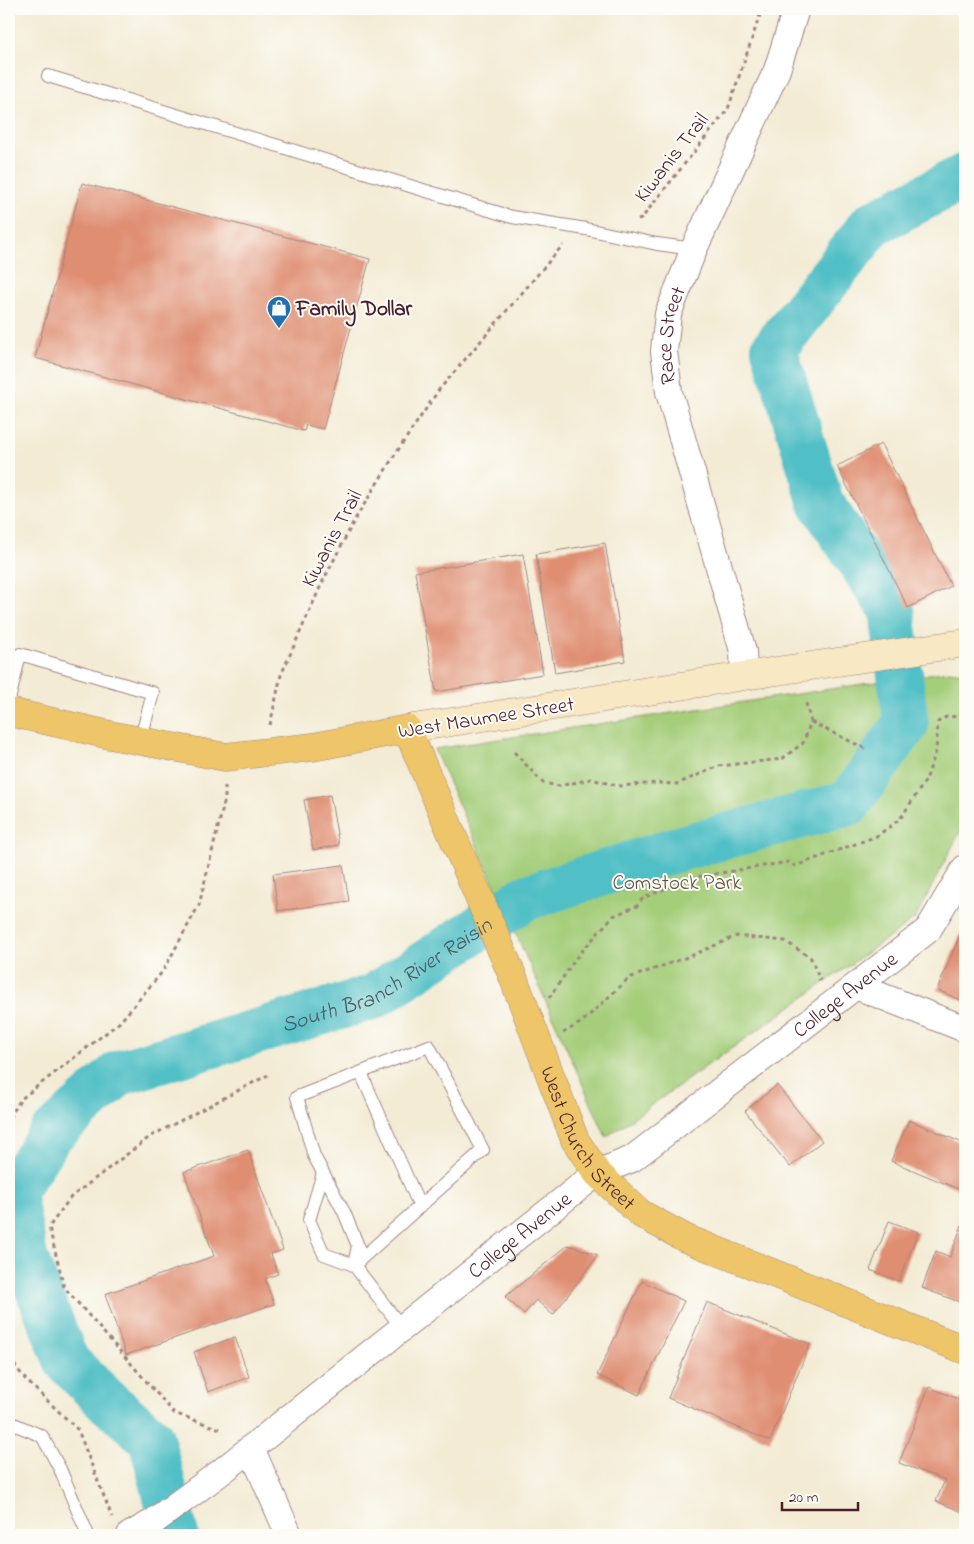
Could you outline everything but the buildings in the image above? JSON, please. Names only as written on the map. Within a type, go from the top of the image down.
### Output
[{"type":"main road","name":"West Maumee Street","points":[[9,712],[225,757],[313,747],[407,730]]},
{"type":"main road","name":"West Church Street","points":[[407,730],[513,977],[575,1140],[597,1174],[641,1214],[685,1238],[965,1350]]},
{"type":"street","name":"Race Street","points":[[744,676],[743,651],[669,392],[664,351],[668,314],[694,249],[777,70],[796,9]]},
{"type":"street","name":"West Maumee Street","points":[[407,730],[958,643]]},
{"type":"street","name":"College Avenue","points":[[121,1527],[153,1522],[221,1472],[597,1174],[632,1160],[928,930],[965,868]]},
{"type":"street","points":[[856,986],[965,1029]]},
{"type":"street","points":[[251,1448],[289,1535]]},
{"type":"lane","points":[[48,76],[512,217],[694,249]]},
{"type":"lane","points":[[9,700],[15,652],[152,693],[140,740]]},
{"type":"lane","points":[[429,1046],[483,1150],[354,1265],[358,1246],[344,1212],[314,1156],[297,1097],[429,1046]]},
{"type":"lane","points":[[361,1072],[420,1206]]},
{"type":"lane","points":[[323,1173],[309,1220],[324,1254],[354,1265],[402,1328]]},
{"type":"lane","points":[[9,1422],[42,1436],[60,1469],[88,1535]]},
{"type":"path","name":"Kiwanis Trail","points":[[632,221],[641,219],[728,109],[762,9]]},
{"type":"path","name":"Kiwanis Trail","points":[[270,727],[281,675],[322,583],[354,521],[394,456],[438,391],[483,337],[562,245],[586,229]]},
{"type":"path","points":[[514,752],[543,783],[559,786],[591,779],[620,786],[658,783],[677,784],[719,766],[782,759],[803,743],[811,722],[806,700]]},
{"type":"path","points":[[545,1001],[550,997],[576,958],[613,916],[637,906],[643,898],[690,878],[788,862],[795,866],[877,836],[900,818],[926,780],[936,751],[938,722],[946,717],[965,716]]},
{"type":"path","points":[[811,722],[866,749]]},
{"type":"path","points":[[9,1118],[21,1099],[120,1022],[163,971],[199,905],[225,799],[225,757]]},
{"type":"path","points":[[561,1035],[582,1022],[629,978],[693,955],[736,936],[784,941],[810,958],[820,983]]},
{"type":"path","points":[[220,1429],[174,1414],[64,1287],[49,1227],[71,1197],[151,1136],[268,1076]]},
{"type":"path","points":[[9,1358],[26,1380],[78,1430],[111,1511],[121,1527]]},
{"type":"green space","name":"Comstock Park","points":[[949,671],[965,673],[965,822],[915,919],[606,1137],[434,749]]},
{"type":"waterway","name":"South Branch River Raisin","points":[[176,1535],[151,1438],[109,1403],[67,1362],[25,1258],[13,1192],[51,1134],[119,1073],[373,997],[525,898],[678,849],[849,803],[906,724],[892,610],[821,503],[774,349],[872,224],[965,176]]},
{"type":"place","name":"Family Dollar","points":[[279,329]]}]
